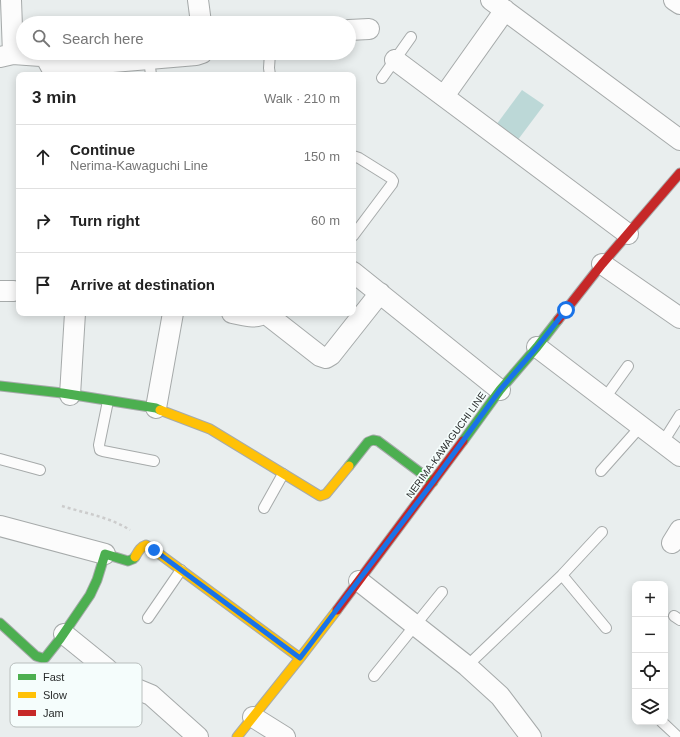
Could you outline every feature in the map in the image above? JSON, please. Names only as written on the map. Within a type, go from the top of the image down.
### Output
[{"type":"street","points":[[11,0],[6,55],[16,55]]},
{"type":"street","points":[[198,0],[200,16]]},
{"type":"street","points":[[674,0],[680,4]]},
{"type":"street","points":[[444,96],[498,5],[680,140]]},
{"type":"street","points":[[356,30],[369,30]]},
{"type":"street","points":[[47,60],[52,71],[150,67],[177,60]]},
{"type":"street","points":[[395,60],[628,234]]},
{"type":"street","name":"NERIMA-KAWAGUCHI LINE","points":[[237,737],[359,581],[500,390],[537,347],[602,264],[680,173]]},
{"type":"street","points":[[602,264],[680,318]]},
{"type":"street","points":[[356,274],[500,390]]},
{"type":"street","points":[[268,316],[320,356],[326,358],[331,355],[380,293]]},
{"type":"street","points":[[70,395],[74,316]]},
{"type":"street","points":[[156,408],[172,316]]},
{"type":"street","points":[[249,316],[260,316]]},
{"type":"street","points":[[537,347],[680,456]]},
{"type":"street","points":[[0,386],[156,408],[210,429],[320,496],[326,494],[368,442],[373,440],[378,441],[433,482]]},
{"type":"street","points":[[0,526],[128,561],[133,559],[144,546],[150,546],[300,658]]},
{"type":"street","points":[[1,627],[39,658],[45,658],[64,634],[90,596],[105,554]]},
{"type":"street","points":[[359,581],[468,666],[500,696],[530,736]]},
{"type":"street","points":[[64,634],[100,663]]},
{"type":"street","points":[[142,691],[151,695],[198,737]]},
{"type":"street","points":[[253,717],[285,737]]},
{"type":"lane","points":[[382,78],[411,37]]},
{"type":"lane","points":[[270,60],[270,72]]},
{"type":"lane","points":[[356,157],[392,178],[393,181],[356,232]]},
{"type":"lane","points":[[605,398],[628,366]]},
{"type":"lane","points":[[108,401],[99,445],[100,450],[154,461]]},
{"type":"lane","points":[[663,442],[680,415]]},
{"type":"lane","points":[[601,471],[641,426]]},
{"type":"lane","points":[[0,459],[40,470]]},
{"type":"lane","points":[[264,508],[283,474]]},
{"type":"lane","points":[[468,666],[562,575],[602,532]]},
{"type":"lane","points":[[148,618],[181,570]]},
{"type":"lane","points":[[562,575],[606,628]]},
{"type":"lane","points":[[374,676],[442,592]]},
{"type":"lane","points":[[665,725],[678,737]]},
{"type":"path","points":[[62,506],[104,518],[122,525],[139,536],[146,545]]},
{"type":"shaded area","points":[[522,90],[544,105],[517,141],[496,125]]},
{"type":"traffic: fast","points":[[463,441],[500,390],[558,320]]},
{"type":"traffic: fast","points":[[0,386],[62,393],[156,408],[160,410]]},
{"type":"traffic: fast","points":[[349,466],[368,442],[373,440],[378,441],[433,482]]},
{"type":"traffic: fast","points":[[0,623],[36,656],[45,658],[90,595],[97,580],[105,554],[128,561],[135,557]]},
{"type":"traffic: slow","points":[[160,410],[210,429],[320,496],[326,494],[349,466]]},
{"type":"traffic: slow","points":[[135,557],[141,548],[146,545],[300,658]]},
{"type":"traffic: slow","points":[[237,737],[337,610]]},
{"type":"traffic: jam","points":[[558,320],[602,264],[680,173]]},
{"type":"traffic: jam","points":[[337,610],[463,441]]},
{"type":"route","points":[[154,550],[300,658],[433,482],[500,390],[566,310]]}]
